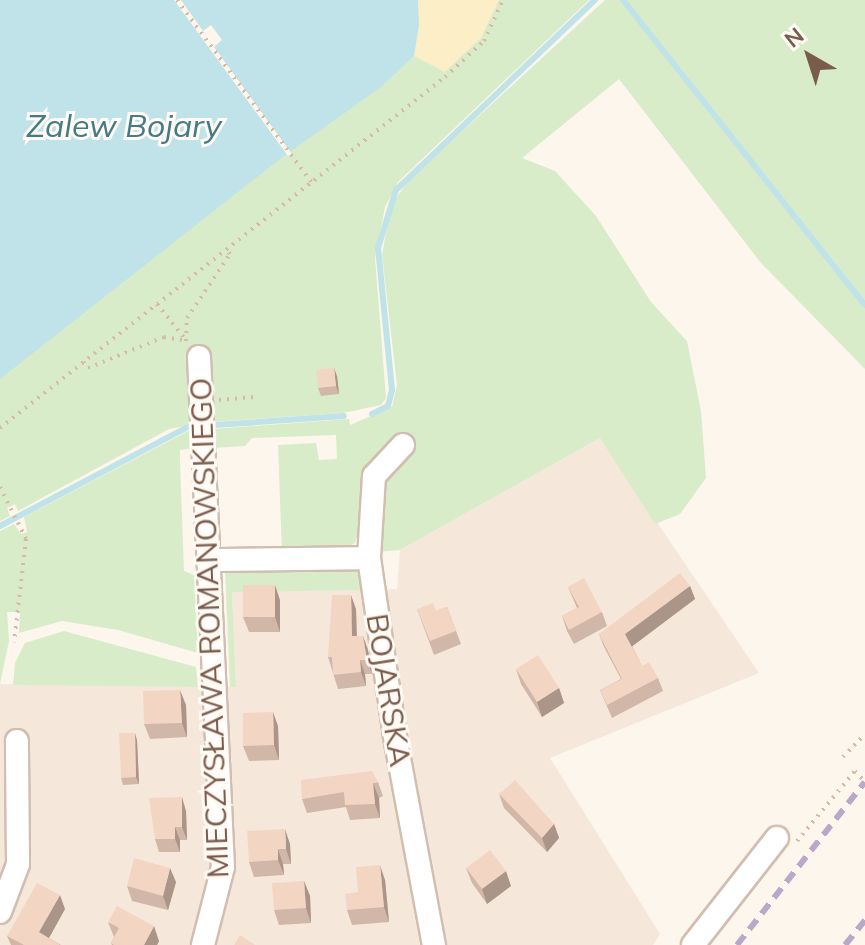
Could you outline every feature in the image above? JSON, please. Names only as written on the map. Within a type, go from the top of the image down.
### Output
[{"type":"street","name":"MIECZYSŁAWA ROMANOWSKIEGO","points":[[193,349],[203,447],[223,867],[203,945]]},
{"type":"street","name":"BOJARSKA","points":[[403,445],[374,476],[369,558],[395,737],[434,945]]},
{"type":"street","points":[[209,560],[369,558]]},
{"type":"street","points":[[0,912],[18,864],[17,741]]},
{"type":"street","points":[[693,945],[777,838]]},
{"type":"path","points":[[177,0],[311,182]]},
{"type":"path","points":[[0,428],[475,51],[503,0]]},
{"type":"path","points":[[193,349],[187,318],[230,254],[226,249]]},
{"type":"path","points":[[157,304],[193,349]]},
{"type":"path","points":[[83,362],[88,368],[164,337],[193,349]]},
{"type":"path","points":[[200,402],[254,397]]},
{"type":"path","points":[[0,487],[22,524],[26,539],[14,642]]},
{"type":"path","points":[[843,757],[865,734]]},
{"type":"path","points":[[777,838],[790,848],[855,771],[865,782]]},
{"type":"shaded area","points":[[600,438],[759,673],[550,758],[660,934],[653,945],[0,945],[0,684],[236,687],[232,592],[397,589],[400,550]]},
{"type":"green space","points":[[0,0],[589,0],[398,182],[385,207],[375,258],[386,398],[381,405],[343,413],[212,422],[212,429],[349,419],[350,425],[392,407],[397,385],[382,255],[391,206],[407,182],[605,0],[865,0],[865,369],[761,263],[619,79],[522,158],[555,171],[596,216],[651,302],[687,341],[701,411],[706,478],[680,514],[655,524],[600,438],[400,550],[376,552],[377,505],[395,444],[355,543],[333,553],[282,552],[278,445],[316,443],[319,460],[337,459],[336,435],[252,438],[245,446],[213,448],[207,422],[169,429],[18,511],[15,504],[7,508],[10,516],[0,521]]},
{"type":"green space","points":[[192,429],[193,448],[180,450],[180,461],[184,571],[194,575],[198,653],[118,630],[62,621],[19,633],[20,612],[7,612],[9,641],[0,684],[0,531],[14,524],[21,534],[27,532],[24,517]]},
{"type":"green space","points":[[351,566],[363,570],[366,590],[232,592],[236,687],[230,687],[225,570]]},
{"type":"green space","points":[[64,631],[196,667],[198,687],[13,685],[15,663],[25,643]]},
{"type":"sand","points":[[418,0],[499,0],[481,38],[445,72],[414,56]]},
{"type":"water","name":"Zalew Bojary","points":[[0,0],[418,0],[419,25],[414,56],[381,87],[280,159],[0,379]]},
{"type":"pier","points":[[174,0],[181,0],[203,31],[211,25],[222,40],[214,47],[292,154],[288,156]]},
{"type":"building","points":[[334,368],[336,386],[318,388],[316,370]]},
{"type":"building","points":[[680,573],[690,586],[625,634],[642,666],[649,662],[658,678],[607,705],[600,690],[622,679],[599,634]]},
{"type":"building","points":[[584,578],[602,612],[569,630],[562,616],[579,607],[568,587]]},
{"type":"building","points":[[243,585],[275,585],[275,617],[243,617]]},
{"type":"building","points":[[332,595],[351,595],[352,636],[363,636],[367,660],[360,660],[361,672],[333,675],[332,657],[328,657]]},
{"type":"building","points":[[433,603],[436,611],[447,607],[456,631],[430,641],[417,609]]},
{"type":"building","points":[[538,655],[559,688],[537,702],[516,669]]},
{"type":"building","points":[[180,690],[182,723],[144,724],[143,691]]},
{"type":"building","points":[[273,712],[274,745],[243,746],[243,713]]},
{"type":"building","points":[[119,733],[135,733],[136,777],[121,778]]},
{"type":"building","points":[[372,771],[378,782],[373,783],[375,804],[345,805],[344,792],[302,799],[301,780]]},
{"type":"building","points":[[515,780],[554,824],[542,838],[499,794]]},
{"type":"building","points":[[182,797],[182,827],[175,827],[175,839],[155,839],[149,798]]},
{"type":"building","points":[[285,829],[286,849],[278,849],[278,860],[249,862],[247,831]]},
{"type":"building","points":[[490,850],[506,871],[482,889],[466,868]]},
{"type":"building","points":[[134,858],[170,868],[163,896],[127,886]]},
{"type":"building","points":[[380,865],[384,907],[347,910],[345,894],[358,892],[356,867]]},
{"type":"building","points":[[304,881],[306,908],[274,910],[272,883]]},
{"type":"building","points":[[37,883],[60,895],[39,932],[60,945],[24,945],[7,936]]},
{"type":"building","points":[[117,906],[154,926],[144,945],[111,943],[119,928],[108,922]]},
{"type":"building","points":[[240,935],[255,945],[234,945]]},
{"type":"waterway","points":[[372,414],[388,406],[392,390],[378,248],[396,190],[595,0]]},
{"type":"waterway","points":[[623,0],[865,305]]},
{"type":"waterway","points":[[215,425],[344,416]]},
{"type":"waterway","points":[[0,526],[188,427]]},
{"type":"railway","points":[[737,945],[865,782]]},
{"type":"railway","points":[[845,945],[865,920]]}]
